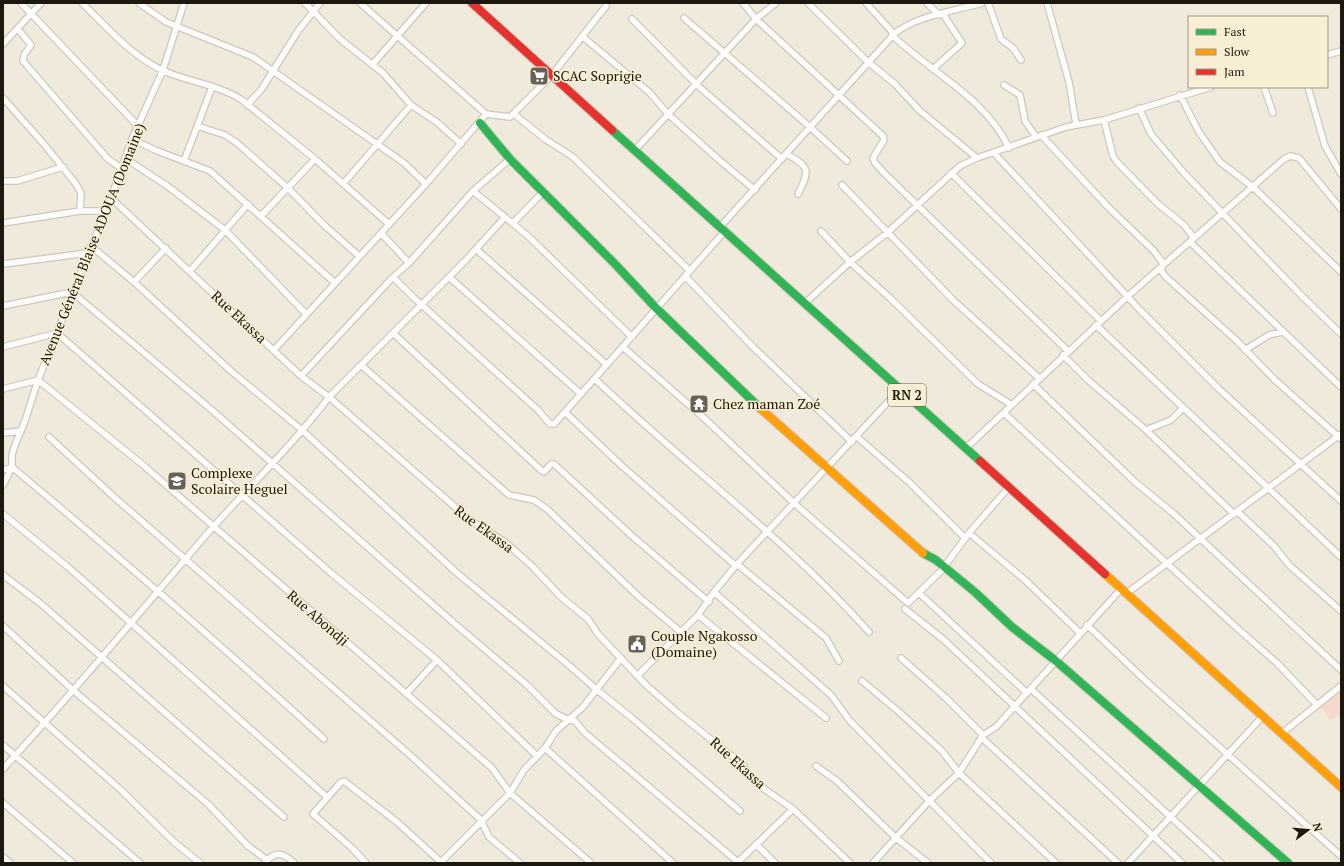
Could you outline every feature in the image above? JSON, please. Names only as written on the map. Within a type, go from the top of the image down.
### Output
[{"type":"main road","name":"RN 2","points":[[472,3],[1341,787]]},
{"type":"main road","points":[[480,123],[510,158],[616,265],[655,307],[783,430],[926,555],[936,560],[994,608],[1012,627],[1056,661],[1288,863]]},
{"type":"street","points":[[21,3],[138,126]]},
{"type":"street","points":[[3,44],[41,3]]},
{"type":"street","points":[[82,3],[128,48],[163,70],[232,93],[315,159],[389,224]]},
{"type":"street","points":[[140,3],[166,22],[240,51],[273,70],[404,164],[426,184]]},
{"type":"street","name":"Avenue Général Blaise ADOUA (Domaine)","points":[[3,485],[12,467],[12,455],[38,380],[72,292],[111,198],[132,139],[163,70],[184,3]]},
{"type":"street","points":[[305,3],[340,39],[383,73],[411,105],[438,123],[461,144]]},
{"type":"street","points":[[247,105],[261,90],[273,70],[288,50],[298,31],[320,3]]},
{"type":"street","points":[[360,3],[486,114],[510,117],[552,75],[606,6]]},
{"type":"street","points":[[372,65],[426,3]]},
{"type":"street","points":[[743,3],[756,19],[884,136],[884,140],[874,156],[875,163],[1068,350]]},
{"type":"street","points":[[636,150],[756,19],[776,3]]},
{"type":"street","points":[[808,3],[868,62],[895,84],[920,111],[978,158]]},
{"type":"street","points":[[866,3],[911,54],[933,69],[987,116],[1001,132],[1009,148]]},
{"type":"street","points":[[927,3],[941,14],[962,43],[933,69]]},
{"type":"street","points":[[393,277],[538,410],[550,424],[554,424],[595,379],[606,364],[632,337],[655,307],[684,276],[755,190],[893,34],[900,28],[914,22],[982,3]]},
{"type":"street","points":[[988,3],[1001,41],[1013,48],[1021,60]]},
{"type":"street","points":[[1047,3],[1069,82],[1076,124]]},
{"type":"street","points":[[684,18],[847,161]]},
{"type":"street","points":[[632,19],[697,85],[784,157],[803,163],[806,168],[806,178],[798,194]]},
{"type":"street","points":[[18,29],[31,45],[24,55],[23,60],[108,159],[121,168]]},
{"type":"street","points":[[583,37],[649,92],[669,115],[755,190]]},
{"type":"street","points":[[1328,55],[1341,51]]},
{"type":"street","points":[[873,863],[929,801],[959,773],[983,737],[996,727],[1014,705],[1029,691],[1087,625],[1124,591],[1200,539],[1301,463],[1340,436],[1326,427],[1237,341],[1165,276],[1162,272],[1164,263],[1153,250],[1110,210],[1025,121],[1020,95],[1004,84]]},
{"type":"street","points":[[184,161],[212,87]]},
{"type":"street","points":[[805,303],[850,262],[918,205],[960,166],[978,158],[1076,124],[1104,120],[1180,95],[1208,88]]},
{"type":"street","points":[[1264,88],[1273,113]]},
{"type":"street","points":[[1308,88],[1325,146],[1341,174]]},
{"type":"street","points":[[1180,95],[1199,132],[1220,162],[1253,187],[1341,272]]},
{"type":"street","points":[[3,98],[63,167],[81,193],[80,211]]},
{"type":"street","points":[[342,184],[378,145],[411,105]]},
{"type":"street","points":[[1139,108],[1155,140],[1223,213],[1341,334]]},
{"type":"street","points":[[274,350],[426,184],[480,123],[486,114]]},
{"type":"street","points":[[514,114],[545,139],[573,157],[689,270]]},
{"type":"street","points":[[1104,120],[1113,156],[1117,162],[1158,204],[1184,225],[1192,240],[1282,332],[1341,387]]},
{"type":"street","points":[[197,126],[230,138],[288,188],[323,224],[359,256]]},
{"type":"street","points":[[132,139],[155,150],[210,171],[335,283]]},
{"type":"street","points":[[994,153],[1128,296],[1219,389],[1341,501]]},
{"type":"street","points":[[966,448],[1040,379],[1068,350],[1284,159],[1294,156],[1305,164],[1340,205]]},
{"type":"street","points":[[301,376],[393,277],[409,263],[474,192],[510,158]]},
{"type":"street","points":[[126,159],[166,185],[225,230],[306,314]]},
{"type":"street","points":[[261,216],[315,159]]},
{"type":"street","points":[[3,181],[17,181],[63,167]]},
{"type":"street","points":[[951,174],[1183,408],[1341,557]]},
{"type":"street","points":[[842,185],[953,300],[1040,379]]},
{"type":"street","points":[[474,192],[513,223],[632,337]]},
{"type":"street","points":[[513,223],[543,192]]},
{"type":"street","name":"Rue Ekassa","points":[[111,198],[301,376],[329,397],[470,520],[505,542],[561,597],[588,619],[598,634],[637,676],[678,713],[746,767],[748,774],[757,784],[793,809],[850,863]]},
{"type":"street","points":[[190,271],[248,204]]},
{"type":"street","points":[[3,223],[80,211],[105,211]]},
{"type":"street","points":[[3,769],[74,691],[100,657],[130,625],[214,527],[303,431],[329,397],[423,305],[505,216]]},
{"type":"street","points":[[821,231],[850,262],[890,298],[978,384],[1012,405]]},
{"type":"street","points":[[381,233],[409,263]]},
{"type":"street","points":[[91,246],[134,282],[231,371],[303,431],[457,573],[560,657],[596,690],[632,718],[740,811]]},
{"type":"street","points":[[134,282],[166,248]]},
{"type":"street","points":[[476,249],[606,364]]},
{"type":"street","points":[[3,264],[88,253]]},
{"type":"street","points":[[684,276],[753,347],[852,442]]},
{"type":"street","points":[[449,277],[581,394]]},
{"type":"street","points":[[3,306],[72,292],[273,463],[454,624],[528,685],[556,714],[569,720],[575,720],[585,733],[737,862],[793,809]]},
{"type":"street","points":[[1245,350],[1269,335],[1282,332]]},
{"type":"street","points":[[3,347],[57,333],[331,573],[437,660],[537,756]]},
{"type":"street","points":[[393,333],[541,470],[544,472],[551,464],[554,464],[631,535],[709,602]]},
{"type":"street","points":[[623,347],[705,419],[795,504],[908,603],[943,567],[967,536],[1009,487]]},
{"type":"street","points":[[1063,355],[1088,380],[1146,430],[1274,546],[1289,565],[1341,611]]},
{"type":"street","points":[[361,365],[509,495],[534,500],[547,509],[638,596],[682,633]]},
{"type":"street","points":[[595,379],[656,436],[768,531],[869,632]]},
{"type":"street","points":[[3,388],[38,380]]},
{"type":"street","name":"Rue Abondji","points":[[38,380],[143,466],[492,768],[510,793],[591,863]]},
{"type":"street","points":[[1033,384],[1135,482],[1173,513],[1341,670]]},
{"type":"street","points":[[637,676],[682,633],[709,602],[714,592],[737,565],[900,389]]},
{"type":"street","points":[[1146,430],[1171,420],[1183,408]]},
{"type":"street","points":[[565,412],[737,565],[826,638],[839,661]]},
{"type":"street","points":[[1004,413],[1270,657],[1317,705]]},
{"type":"street","points":[[3,433],[21,431]]},
{"type":"street","points":[[856,436],[910,483],[967,536],[1025,580],[1080,633]]},
{"type":"street","points":[[49,437],[481,820],[489,837],[520,863]]},
{"type":"street","points":[[3,470],[12,467],[159,591],[324,739]]},
{"type":"street","points":[[3,514],[68,567],[130,625],[227,707],[327,798]]},
{"type":"street","points":[[3,575],[40,603],[100,657],[187,730],[284,817]]},
{"type":"street","points":[[714,592],[831,695],[850,721],[991,863]]},
{"type":"street","points":[[919,593],[1222,863]]},
{"type":"street","points":[[905,608],[944,640],[1182,863]]},
{"type":"street","points":[[698,615],[826,718]]},
{"type":"street","points":[[1087,625],[1147,682],[1341,856]]},
{"type":"street","points":[[3,626],[74,691],[208,804],[253,850],[266,861],[278,854],[287,856],[294,863]]},
{"type":"street","points":[[366,863],[352,848],[313,814],[341,782],[344,781],[348,783],[396,822],[441,863],[481,820],[510,793],[524,770],[545,748],[556,731],[569,720],[596,690],[621,658]]},
{"type":"street","points":[[901,658],[946,698],[983,737],[1118,863]]},
{"type":"street","points":[[406,694],[437,660]]},
{"type":"street","points":[[862,681],[898,710],[942,751],[959,773],[1056,863]]},
{"type":"street","points":[[3,686],[122,790],[174,842],[200,863]]},
{"type":"street","points":[[1282,733],[1341,686]]},
{"type":"street","points":[[1128,863],[1263,716]]},
{"type":"street","points":[[3,744],[140,863]]},
{"type":"street","points":[[545,748],[673,863]]},
{"type":"street","points":[[816,766],[837,781],[895,837],[928,863]]},
{"type":"street","points":[[3,803],[73,863]]},
{"type":"street","points":[[756,844],[775,863]]},
{"type":"street","points":[[3,857],[10,863]]},
{"type":"shaded area","points":[[1341,689],[1341,720],[1338,715],[1331,720],[1319,706]]},
{"type":"traffic: fast","points":[[480,123],[510,159],[616,265],[655,307],[761,409]]},
{"type":"traffic: fast","points":[[612,130],[980,461]]},
{"type":"traffic: fast","points":[[923,553],[936,560],[976,593],[1012,627],[1056,661],[1288,863]]},
{"type":"traffic: slow","points":[[761,409],[923,553]]},
{"type":"traffic: slow","points":[[1105,574],[1341,787]]},
{"type":"traffic: jam","points":[[472,3],[612,130]]},
{"type":"traffic: jam","points":[[980,461],[1105,574]]},
{"type":"place","name":"SCAC Soprigie","points":[[539,76]]},
{"type":"place","name":"Chez maman Zoé","points":[[699,404]]},
{"type":"place","name":"Complexe Scolaire Heguel","points":[[177,481]]},
{"type":"place","name":"Couple Ngakosso (Domaine)","points":[[637,644]]}]
